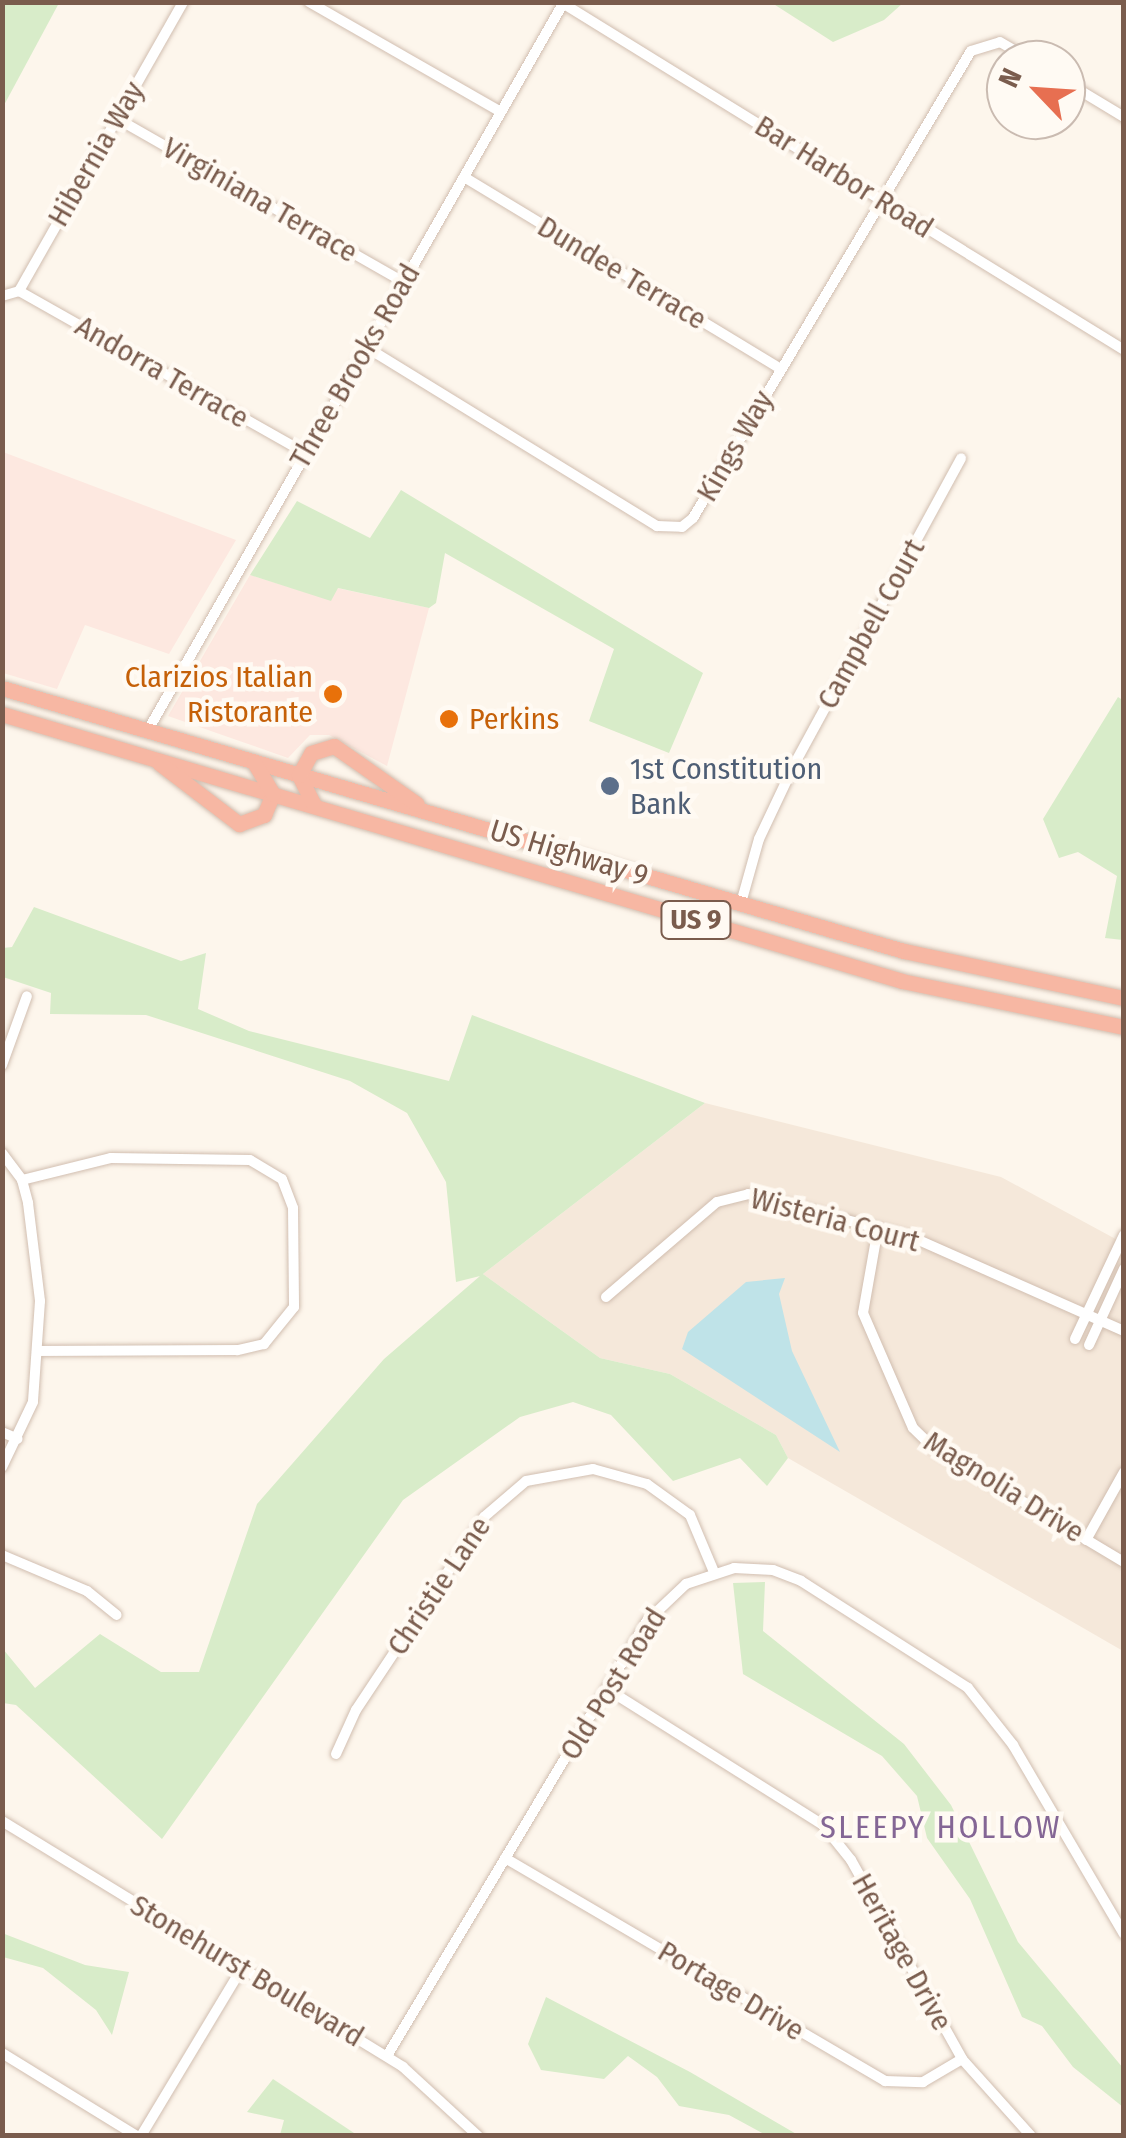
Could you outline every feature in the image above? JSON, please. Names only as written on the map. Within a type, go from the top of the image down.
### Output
[{"type":"highway","name":"US Highway 9","points":[[2,688],[953,964],[1124,998]]},
{"type":"highway","name":"US Highway 9","points":[[2,714],[902,981],[1124,1027]]},
{"type":"highway","points":[[316,808],[299,775],[311,754],[341,747],[429,813]]},
{"type":"highway","points":[[154,759],[231,822],[257,820],[273,794],[254,762]]},
{"type":"street","name":"Hibernia Way","points":[[20,291],[183,2]]},
{"type":"street","points":[[309,2],[501,112]]},
{"type":"street","name":"Three Brooks Road","points":[[148,730],[564,3]]},
{"type":"street","name":"Bar Harbor Road","points":[[564,3],[1124,350]]},
{"type":"street","name":"Kings Way","points":[[366,347],[670,529],[694,518],[970,51],[986,46]]},
{"type":"street","points":[[1086,94],[1124,117]]},
{"type":"street","name":"Virginiana Terrace","points":[[116,118],[404,282]]},
{"type":"street","name":"Dundee Terrace","points":[[464,176],[780,368]]},
{"type":"street","points":[[2,296],[20,291]]},
{"type":"street","name":"Andorra Terrace","points":[[20,291],[304,453]]},
{"type":"street","name":"Campbell Court","points":[[741,903],[759,839],[794,764],[961,458]]},
{"type":"street","points":[[2,1065],[27,996]]},
{"type":"street","points":[[2,1154],[22,1180],[38,1262],[38,1350],[33,1402],[2,1467]]},
{"type":"street","points":[[22,1180],[111,1158],[250,1160],[282,1178],[293,1208],[294,1307],[264,1344],[237,1350],[38,1350]]},
{"type":"street","name":"Wisteria Court","points":[[606,1297],[732,1196],[756,1196],[878,1228],[1086,1314]]},
{"type":"street","name":"Magnolia Drive","points":[[878,1228],[863,1313],[913,1428],[936,1449],[1124,1562]]},
{"type":"street","points":[[1075,1339],[1124,1235]]},
{"type":"street","points":[[1089,1346],[1124,1269]]},
{"type":"street","points":[[1086,1314],[1124,1331]]},
{"type":"street","points":[[2,1432],[18,1439]]},
{"type":"street","name":"Christie Lane","points":[[336,1754],[356,1710],[484,1517],[526,1481],[594,1469],[647,1484],[690,1516],[714,1572]]},
{"type":"street","points":[[1086,1540],[1124,1472]]},
{"type":"street","points":[[2,1555],[87,1591],[116,1615]]},
{"type":"street","name":"Old Post Road","points":[[386,2056],[654,1612],[686,1584],[714,1572],[752,1567],[790,1576],[960,1681],[1013,1745],[1124,1934]]},
{"type":"street","name":"Heritage Drive","points":[[607,1689],[824,1825],[851,1860],[962,2059],[1031,2136]]},
{"type":"street","name":"Stonehurst Boulevard","points":[[2,1821],[386,2056],[440,2095],[478,2136]]},
{"type":"street","name":"Portage Drive","points":[[505,1858],[884,2081],[923,2082],[962,2059]]},
{"type":"street","points":[[2,2053],[139,2136],[242,1968]]},
{"type":"shaded area","points":[[3,452],[236,540],[169,654],[85,625],[57,689],[3,673]]},
{"type":"shaded area","points":[[250,575],[331,600],[337,588],[429,608],[387,766],[329,735],[310,735],[288,758],[168,716]]},
{"type":"shaded area","points":[[705,1103],[1001,1177],[1123,1243],[1123,1651],[788,1458],[776,1435],[670,1374],[600,1358],[483,1274]]},
{"type":"green space","points":[[2,3],[59,3],[3,107]]},
{"type":"green space","points":[[772,3],[903,3],[884,20],[833,42]]},
{"type":"green space","points":[[401,490],[703,673],[669,753],[589,721],[614,649],[445,553],[436,603],[429,608],[338,588],[331,601],[250,575],[297,501],[370,538]]},
{"type":"green space","points":[[1118,697],[1124,701],[1123,940],[1105,938],[1117,876],[1078,852],[1059,858],[1043,819]]},
{"type":"green space","points":[[34,907],[181,961],[206,953],[198,1009],[249,1031],[449,1081],[472,1015],[705,1103],[483,1274],[600,1358],[670,1374],[776,1435],[788,1458],[767,1486],[740,1458],[673,1481],[611,1415],[573,1402],[520,1417],[403,1500],[162,1839],[16,1705],[3,1703],[3,1649],[35,1688],[100,1634],[161,1672],[199,1672],[257,1504],[384,1359],[480,1276],[456,1282],[446,1182],[407,1113],[350,1081],[146,1015],[50,1014],[51,993],[3,977],[3,948],[12,947]]},
{"type":"green space","points":[[765,1582],[763,1631],[904,1744],[951,1805],[1018,1942],[1123,2068],[1123,2107],[1073,2067],[1042,2026],[1022,2017],[970,1899],[927,1838],[917,1796],[882,1756],[743,1674],[733,1583]]},
{"type":"green space","points":[[2,1933],[85,1965],[129,1972],[112,2035],[96,2010],[43,1968],[3,1957]]},
{"type":"green space","points":[[546,1997],[690,2072],[798,2135],[766,2135],[729,2115],[679,2106],[657,2077],[628,2056],[604,2079],[541,2070],[528,2044]]},
{"type":"green space","points":[[273,2079],[357,2135],[280,2135],[284,2120],[247,2112]]},
{"type":"water","points":[[785,1278],[779,1294],[792,1351],[840,1452],[682,1349],[688,1332],[746,1282]]},
{"type":"place","name":"Clarizios Italian Ristorante","points":[[333,694]]},
{"type":"place","name":"Perkins","points":[[449,719]]},
{"type":"place","name":"1st Constitution Bank","points":[[610,786]]},
{"type":"district","name":"SLEEPY HOLLOW","points":[[941,1827]]}]
